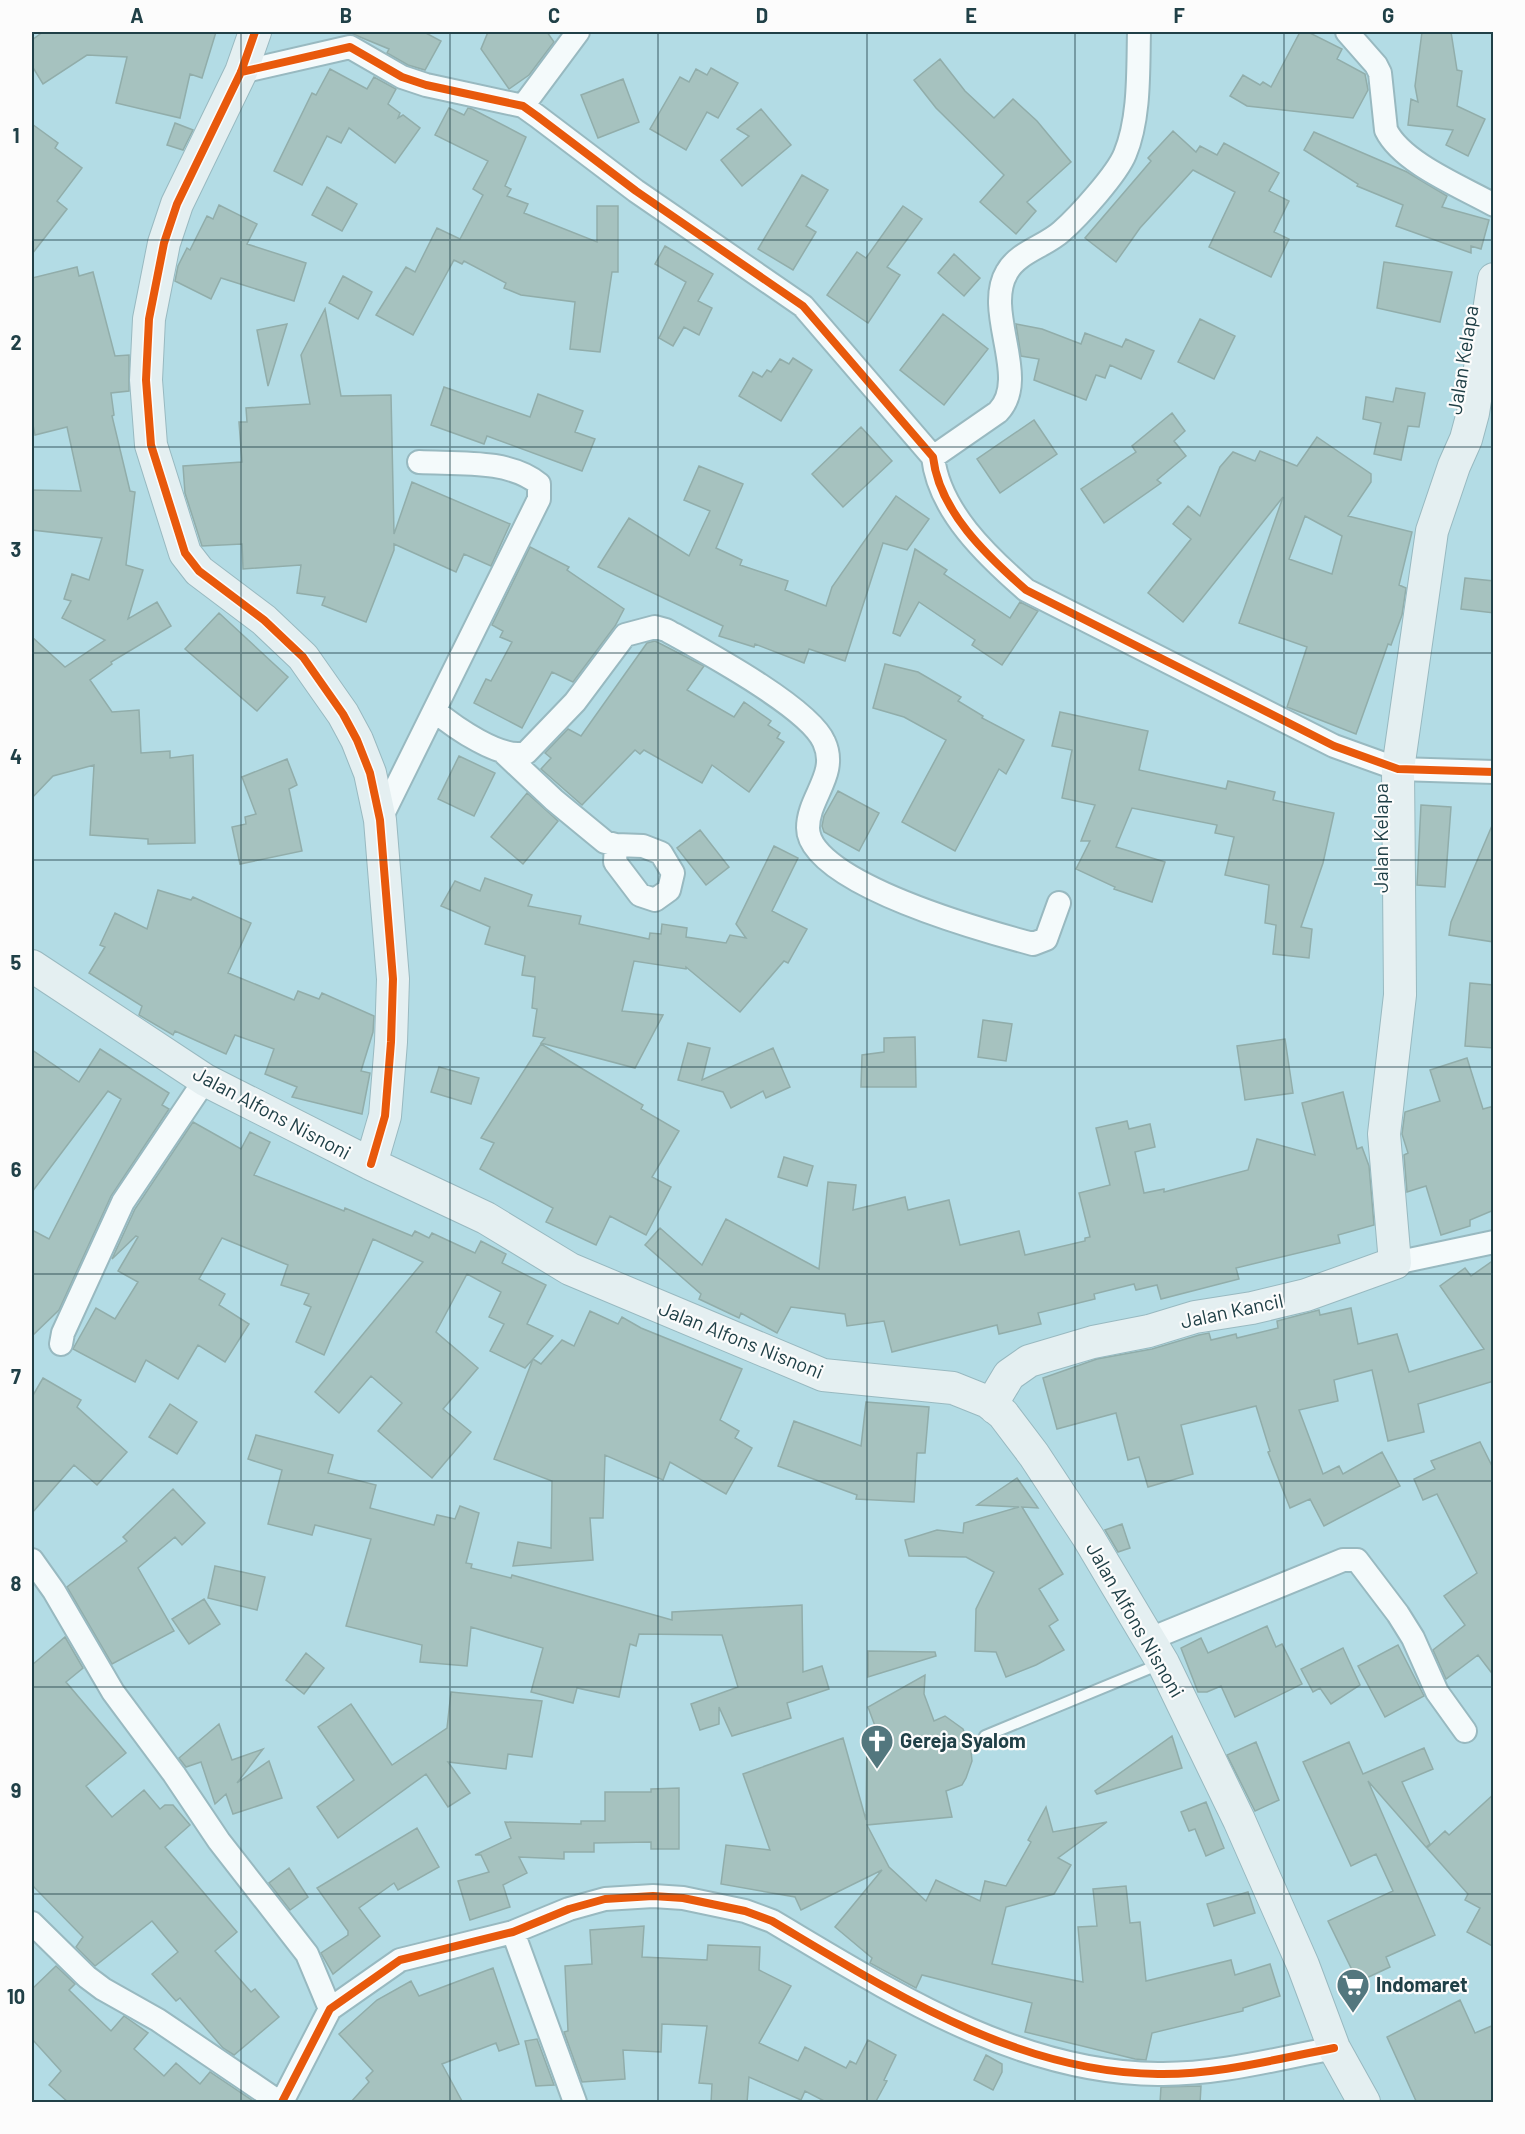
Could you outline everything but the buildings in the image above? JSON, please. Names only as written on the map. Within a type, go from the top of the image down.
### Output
[{"type":"street","points":[[255,32],[241,72],[192,170],[164,243],[149,319],[146,380],[151,445],[168,505],[185,553],[199,571],[264,620],[303,657],[326,686],[357,740],[370,773],[380,820],[392,948],[392,1032],[385,1116],[371,1164]]},
{"type":"street","points":[[523,106],[578,32]]},
{"type":"street","points":[[933,457],[1006,403],[1010,388],[1000,297],[1006,272],[1027,253],[1061,232],[1117,168],[1126,152],[1137,94],[1139,32]]},
{"type":"street","points":[[1347,32],[1376,65],[1380,73],[1386,130],[1390,138],[1403,153],[1494,205]]},
{"type":"street","points":[[241,72],[350,47],[402,77],[426,85],[523,106],[645,197],[803,306],[933,457],[935,475],[950,509],[997,565],[1026,590],[1334,746],[1398,770],[1494,772]]},
{"type":"street","name":"Jalan Kelapa","points":[[1395,1263],[1384,1134],[1400,995],[1398,770],[1432,531],[1471,422],[1494,279]]},
{"type":"street","points":[[380,820],[528,525],[538,499],[539,484],[528,475],[490,465],[419,462]]},
{"type":"street","points":[[503,752],[522,754],[531,750],[575,702],[625,635],[655,627],[701,650],[801,713],[815,727],[824,740],[829,767],[810,813],[809,838],[824,860],[923,912],[1033,944],[1046,939],[1059,903]]},
{"type":"street","points":[[435,711],[453,726],[503,752],[554,800],[605,842],[616,845]]},
{"type":"street","name":"Jalan Alfons Nisnoni","points":[[32,966],[205,1080],[371,1164],[486,1218],[570,1269],[823,1375],[953,1388],[970,1393],[995,1408],[1013,1425],[1034,1455],[1156,1651],[1239,1820],[1303,1965],[1334,2048],[1364,2103]]},
{"type":"street","points":[[61,1344],[67,1323],[123,1202],[205,1080]]},
{"type":"street","name":"Jalan Kancil","points":[[995,1408],[996,1395],[1002,1385],[1017,1369],[1029,1361],[1093,1342],[1149,1331],[1195,1317],[1252,1308],[1306,1295],[1395,1263],[1494,1242]]},
{"type":"street","points":[[32,1560],[54,1592],[113,1692],[174,1773],[219,1841],[307,1954],[330,2009]]},
{"type":"street","points":[[1156,1651],[1343,1560],[1357,1560],[1398,1614],[1413,1638],[1437,1692],[1465,1731]]},
{"type":"street","points":[[32,1923],[87,1977],[103,1989],[158,2020],[280,2103],[330,2009],[400,1960],[513,1932],[569,1909],[605,1899],[653,1896],[683,1898],[744,1911],[772,1921],[938,2016],[1030,2052],[1065,2061],[1159,2074],[1223,2069],[1334,2048]]},
{"type":"street","points":[[513,1932],[575,2103]]},
{"type":"lane","points":[[985,1736],[1156,1651]]},
{"type":"cycle path","points":[[255,32],[241,72],[177,204],[164,243],[149,319],[146,380],[151,445],[185,553],[199,571],[264,620],[303,657],[343,714],[357,740],[370,773],[380,820],[393,979],[385,1116],[371,1164]]},
{"type":"cycle path","points":[[241,72],[350,47],[402,77],[426,85],[523,106],[636,191],[803,306],[933,457],[937,477],[945,496],[967,531],[1026,590],[1334,746],[1398,769],[1494,772]]},
{"type":"cycle path","points":[[282,2102],[330,2009],[400,1960],[513,1932],[569,1909],[605,1899],[653,1896],[683,1898],[745,1911],[772,1921],[909,2000],[1005,2044],[1054,2060],[1105,2070],[1180,2074],[1246,2066],[1334,2048]]},
{"type":"place","name":"Gereja Syalom","points":[[877,1770]]},
{"type":"place","name":"Indomaret","points":[[1353,2014]]}]
